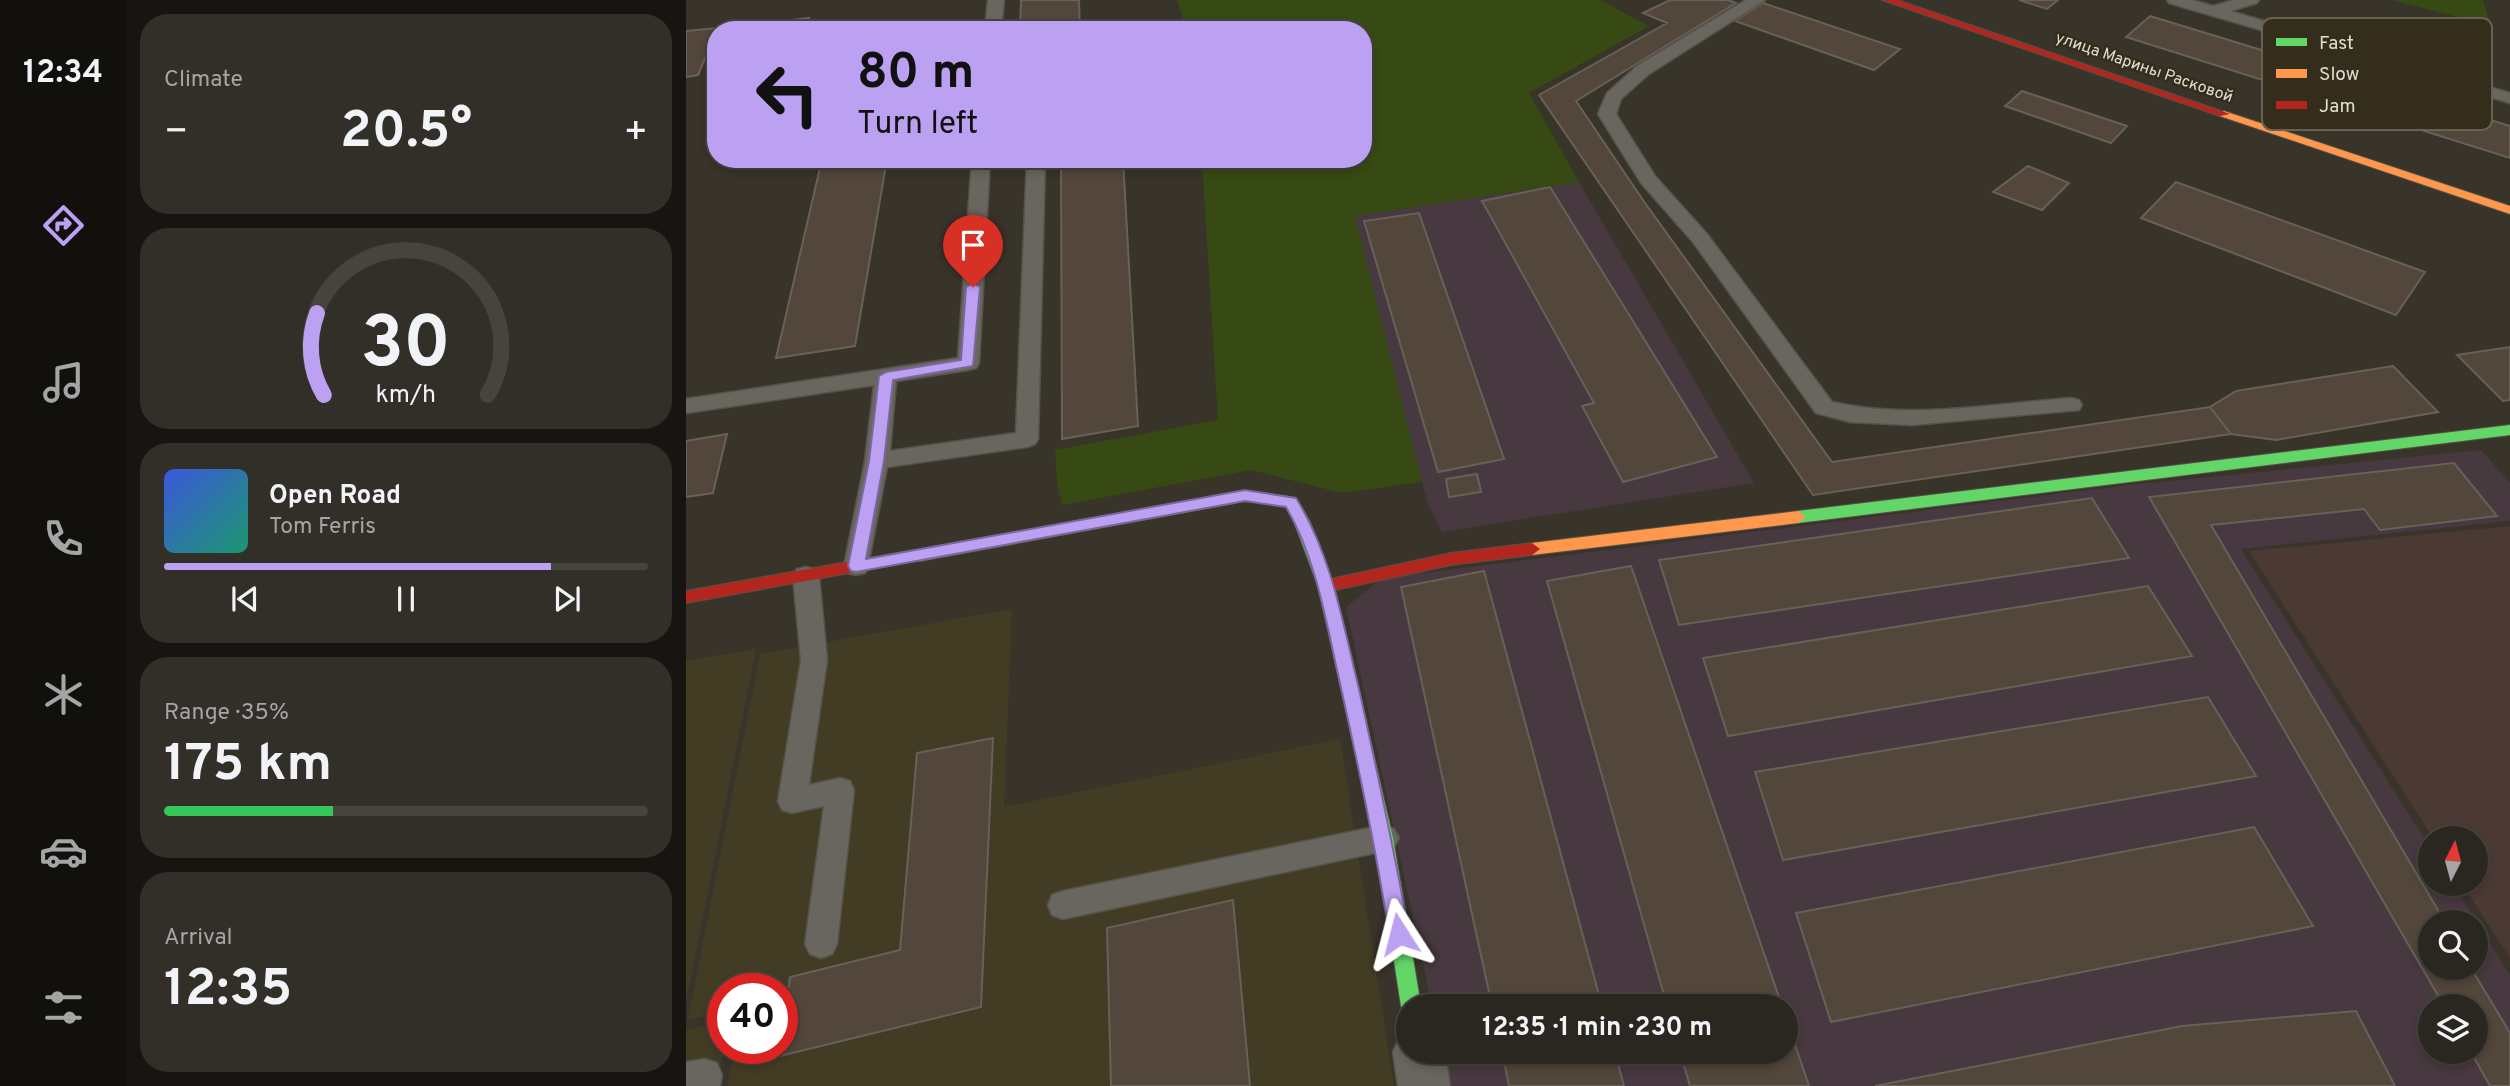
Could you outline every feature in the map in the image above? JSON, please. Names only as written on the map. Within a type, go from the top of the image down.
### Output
[{"type":"street","name":"улица Марины Расковой","points":[[1887,0],[2262,126]]},
{"type":"street","name":"улица Марины Расковой","points":[[2273,130],[2510,210]]},
{"type":"street","points":[[1326,586],[1451,559],[2510,430]]},
{"type":"street","points":[[686,597],[1245,496],[1290,502],[1302,522],[1326,586],[1384,838],[1409,994]]},
{"type":"street","points":[[1421,1064],[1424,1086]]},
{"type":"lane","points":[[994,21],[996,0]]},
{"type":"lane","points":[[1757,0],[1643,70],[1613,97],[1606,114],[1648,179],[1700,238],[1824,408],[1846,415],[1910,418],[2071,405]]},
{"type":"lane","points":[[2175,0],[2262,25]]},
{"type":"lane","points":[[2214,11],[2251,0]]},
{"type":"lane","points":[[2492,93],[2510,98]]},
{"type":"lane","points":[[686,407],[968,363],[980,168]]},
{"type":"lane","points":[[877,461],[1027,439],[1036,168]]},
{"type":"lane","points":[[856,566],[877,461],[886,376]]},
{"type":"lane","points":[[806,576],[814,660],[792,801],[841,790],[821,944]]},
{"type":"lane","points":[[1063,905],[1384,838]]},
{"type":"lane","points":[[686,1079],[705,1075],[703,1086]]},
{"type":"shaded area","points":[[1579,182],[1754,483],[1442,532],[1428,504],[1355,216]]},
{"type":"shaded area","points":[[2481,450],[2510,483],[2510,521],[2241,549],[2418,828],[2418,896],[2461,896],[2469,910],[2418,910],[2418,980],[2488,980],[2488,940],[2510,975],[2510,1086],[1449,1086],[1444,1064],[1798,1064],[1798,994],[1429,994],[1346,607],[1382,578],[2128,485]]},
{"type":"shaded area","points":[[2510,526],[2510,958],[2488,924],[2488,910],[2479,910],[2470,896],[2488,896],[2488,826],[2425,826],[2249,551]]},
{"type":"shaded area","points":[[1012,609],[1004,807],[1340,739],[1394,1086],[728,1086],[731,1064],[798,1064],[798,973],[707,973],[707,1016],[688,1020],[760,654]]},
{"type":"shaded area","points":[[756,649],[686,1001],[686,661]]},
{"type":"shaded area","points":[[707,1025],[707,1064],[721,1064],[717,1086],[686,1086],[686,1030]]},
{"type":"green space","points":[[1177,0],[1600,0],[1649,26],[1529,93],[1579,182],[1355,216],[1422,482],[1342,493],[1251,470],[1062,505],[1055,450],[1218,420],[1203,168],[1372,168],[1372,21],[1184,21]]},
{"type":"green space","points":[[2391,0],[2483,0],[2488,18],[2462,18]]},
{"type":"building","points":[[1021,0],[1079,0],[1080,21],[1020,21]]},
{"type":"building","points":[[1670,0],[1728,0],[1736,3],[1576,101],[1645,203],[1832,462],[2210,407],[2231,434],[1813,495],[1539,95],[1667,23],[1643,13]]},
{"type":"building","points":[[2019,0],[2058,0],[2047,9]]},
{"type":"building","points":[[1763,3],[1900,49],[1874,70],[1735,21]]},
{"type":"building","points":[[2150,16],[2262,50],[2262,80],[2126,37]]},
{"type":"building","points":[[809,18],[808,21],[782,21]]},
{"type":"building","points":[[707,29],[707,54],[698,75],[686,77],[686,31]]},
{"type":"building","points":[[2022,91],[2127,126],[2111,143],[2005,106]]},
{"type":"building","points":[[2492,120],[2510,126],[2510,158],[2421,130],[2492,130]]},
{"type":"building","points":[[2028,166],[2069,183],[2042,210],[1993,192]]},
{"type":"building","points":[[820,168],[885,168],[855,346],[776,358]]},
{"type":"building","points":[[1061,168],[1124,168],[1138,426],[1062,439]]},
{"type":"building","points":[[2176,182],[2425,272],[2396,315],[2141,218]]},
{"type":"building","points":[[1550,187],[1717,457],[1623,482],[1582,406],[1594,403],[1482,201]]},
{"type":"building","points":[[1419,213],[1504,459],[1438,472],[1364,221]]},
{"type":"building","points":[[2510,347],[2510,400],[2503,401],[2457,355]]},
{"type":"building","points":[[2393,366],[2438,412],[2276,440],[2231,434],[2210,407],[2236,391]]},
{"type":"building","points":[[727,434],[713,493],[686,497],[686,441]]},
{"type":"building","points":[[2454,463],[2497,516],[2380,530],[2364,509],[2211,525],[2418,876],[2418,896],[2430,896],[2438,910],[2418,910],[2418,961],[2149,497]]},
{"type":"building","points":[[1477,474],[1481,492],[1449,497],[1446,479]]},
{"type":"building","points":[[2092,498],[2129,558],[1679,625],[1659,560]]},
{"type":"building","points":[[1631,566],[1778,994],[1664,994],[1547,581]]},
{"type":"building","points":[[1484,571],[1599,994],[1489,994],[1401,587]]},
{"type":"building","points":[[2148,586],[2192,656],[1728,736],[1703,658]]},
{"type":"building","points":[[2208,697],[2256,776],[1783,860],[1755,772]]},
{"type":"building","points":[[993,738],[981,1007],[798,1052],[798,975],[900,950],[917,753]]},
{"type":"building","points":[[2254,827],[2313,926],[1831,1022],[1796,913]]},
{"type":"building","points":[[1233,900],[1250,1086],[1111,1086],[1107,928]]},
{"type":"building","points":[[2429,980],[2478,980],[2487,994],[2437,994]]},
{"type":"building","points":[[2488,996],[2510,1033],[2510,1086],[2490,1086],[2478,1064],[2488,1064]]},
{"type":"building","points":[[2356,1011],[2395,1086],[1875,1086],[2182,1026]]},
{"type":"building","points":[[1798,1054],[1809,1086],[1690,1086],[1684,1064],[1798,1064]]},
{"type":"building","points":[[1504,1064],[1618,1064],[1624,1086],[1509,1086]]},
{"type":"traffic: fast","points":[[1798,517],[2510,430]]},
{"type":"traffic: fast","points":[[1270,499],[1291,502],[1302,522],[1326,586],[1384,838],[1409,994]]},
{"type":"traffic: slow","points":[[2224,114],[2262,127]]},
{"type":"traffic: slow","points":[[2272,130],[2510,210]]},
{"type":"traffic: slow","points":[[920,555],[1245,496],[1270,499]]},
{"type":"traffic: slow","points":[[1532,549],[1798,517]]},
{"type":"traffic: jam","points":[[1887,0],[2224,114]]},
{"type":"traffic: jam","points":[[1326,586],[1451,559],[1532,549]]},
{"type":"traffic: jam","points":[[686,597],[920,555]]},
{"type":"route","points":[[973,287],[968,363],[886,376],[877,461],[856,566],[1245,496],[1290,502],[1302,522],[1326,586],[1384,838],[1399,934]]}]
